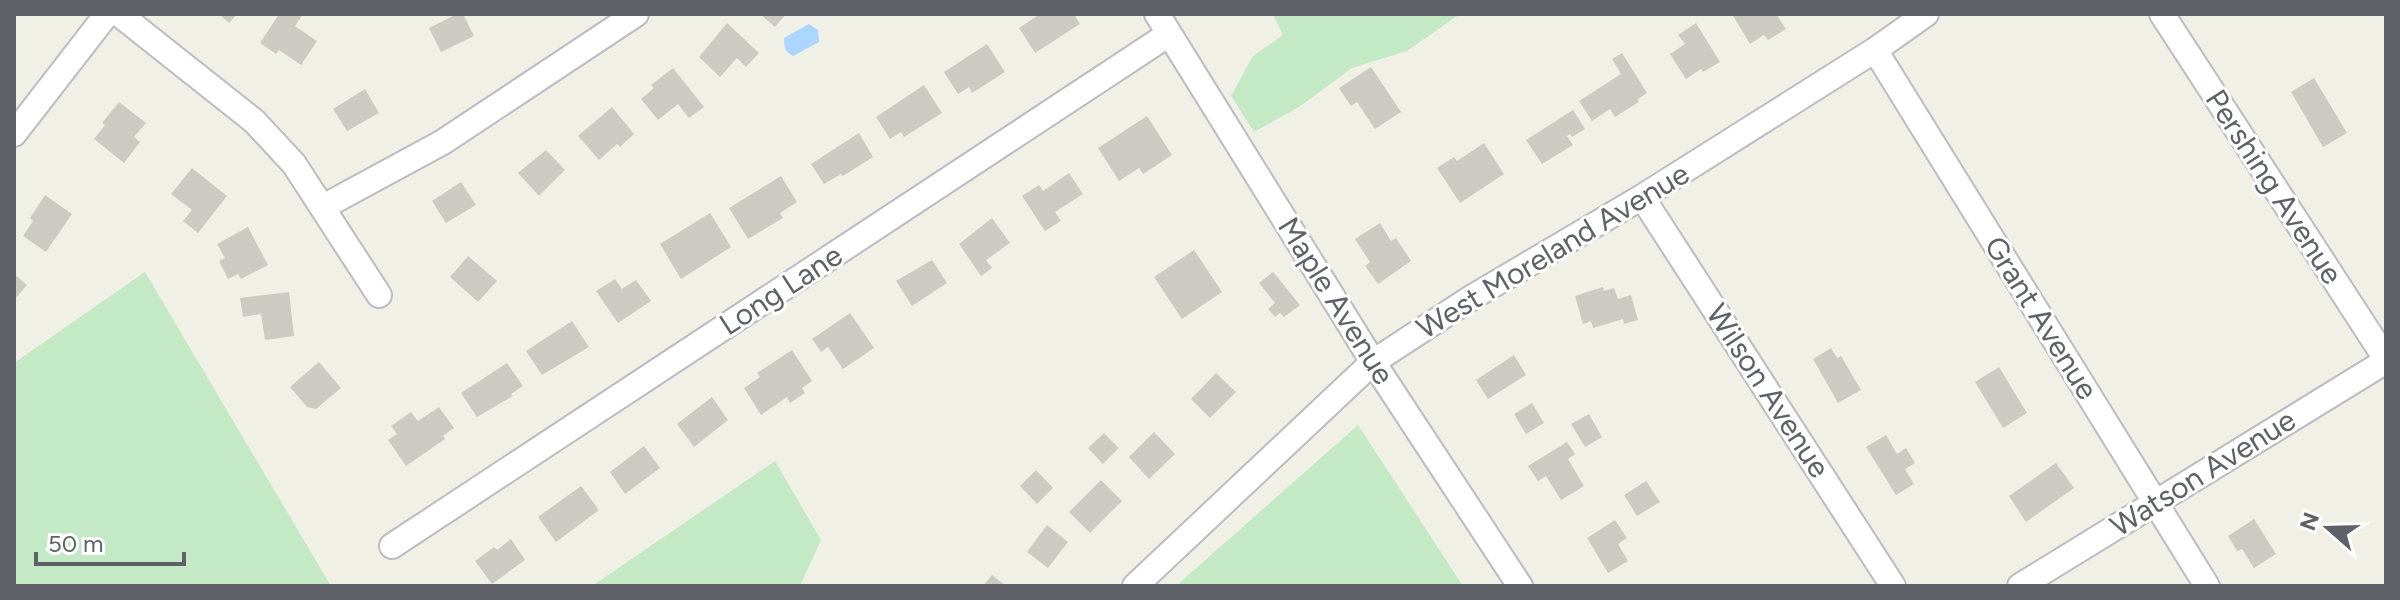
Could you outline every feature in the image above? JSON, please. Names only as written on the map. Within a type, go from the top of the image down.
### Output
[{"type":"street","points":[[14,134],[107,14]]},
{"type":"street","points":[[119,14],[254,121],[294,164],[379,295]]},
{"type":"street","points":[[323,207],[443,142],[636,14]]},
{"type":"street","name":"Pershing Avenue","points":[[2162,14],[2386,360]]},
{"type":"street","name":"West Moreland Avenue","points":[[1135,586],[1373,362],[1471,298],[1642,197],[1875,50],[1924,15]]},
{"type":"street","name":"Maple Avenue","points":[[1163,24],[1373,362],[1520,586]]},
{"type":"street","name":"Long Lane","points":[[392,546],[1163,24]]},
{"type":"street","name":"Grant Avenue","points":[[1875,50],[2207,586]]},
{"type":"street","name":"Wilson Avenue","points":[[1642,197],[1893,586]]},
{"type":"street","name":"Watson Avenue","points":[[2020,586],[2386,360]]},
{"type":"green space","points":[[1273,14],[1460,14],[1407,51],[1352,68],[1299,107],[1254,132],[1231,96],[1253,56],[1283,35]]},
{"type":"green space","points":[[145,272],[331,586],[14,586],[14,363]]},
{"type":"green space","points":[[1358,425],[1463,586],[1176,586]]},
{"type":"green space","points":[[775,461],[821,540],[800,586],[592,586]]},
{"type":"water","points":[[809,24],[818,30],[819,42],[793,56],[786,49],[784,38]]},
{"type":"building","points":[[219,14],[237,14],[229,23]]},
{"type":"building","points":[[279,14],[303,14],[295,26],[317,41],[301,65],[279,50],[276,54],[260,43]]},
{"type":"building","points":[[463,14],[474,36],[441,52],[429,28]]},
{"type":"building","points":[[760,14],[786,14],[775,27]]},
{"type":"building","points":[[1040,14],[1074,14],[1080,24],[1035,53],[1019,28]]},
{"type":"building","points":[[1732,14],[1776,14],[1786,29],[1768,40],[1764,35],[1750,44]]},
{"type":"building","points":[[727,23],[759,53],[746,67],[737,58],[720,77],[699,57]]},
{"type":"building","points":[[1696,23],[1720,62],[1686,79],[1670,54],[1685,44],[1678,35]]},
{"type":"building","points":[[987,44],[1005,72],[972,93],[969,87],[958,94],[944,72]]},
{"type":"building","points":[[1622,53],[1647,93],[1615,117],[1610,109],[1592,121],[1579,101],[1621,74],[1612,59]]},
{"type":"building","points":[[1371,67],[1401,112],[1375,129],[1357,102],[1351,106],[1339,88]]},
{"type":"building","points":[[673,68],[704,107],[689,118],[678,104],[658,120],[641,99],[654,88],[651,85]]},
{"type":"building","points":[[2314,78],[2347,133],[2323,147],[2291,92]]},
{"type":"building","points":[[924,85],[942,113],[904,137],[901,132],[890,139],[876,117]]},
{"type":"building","points":[[365,89],[379,113],[347,131],[333,109]]},
{"type":"building","points":[[119,102],[146,123],[134,137],[140,142],[124,163],[94,139]]},
{"type":"building","points":[[612,107],[634,134],[599,160],[578,136]]},
{"type":"building","points":[[1573,110],[1585,129],[1572,137],[1570,134],[1567,136],[1573,145],[1542,164],[1526,140]]},
{"type":"building","points":[[1147,116],[1172,155],[1143,174],[1139,168],[1119,181],[1098,148]]},
{"type":"building","points":[[859,133],[873,157],[824,184],[811,164]]},
{"type":"building","points":[[1484,143],[1504,174],[1460,203],[1437,168],[1454,157],[1457,161]]},
{"type":"building","points":[[546,150],[565,170],[539,196],[518,173]]},
{"type":"building","points":[[192,168],[227,196],[198,233],[183,221],[192,210],[171,194]]},
{"type":"building","points":[[1069,173],[1083,194],[1055,212],[1061,221],[1045,231],[1022,196],[1039,185],[1043,191]]},
{"type":"building","points":[[781,176],[797,202],[780,213],[783,218],[748,239],[729,208]]},
{"type":"building","points":[[461,182],[476,205],[446,223],[432,201]]},
{"type":"building","points":[[45,195],[72,214],[46,252],[23,236]]},
{"type":"building","points":[[710,213],[731,247],[681,279],[660,244]]},
{"type":"building","points":[[992,218],[1010,243],[986,260],[992,268],[981,276],[959,244]]},
{"type":"building","points":[[1380,223],[1391,241],[1396,238],[1411,261],[1378,284],[1365,266],[1370,262],[1355,239]]},
{"type":"building","points":[[248,227],[268,265],[241,279],[238,274],[228,279],[219,261],[225,258],[217,244]]},
{"type":"building","points":[[1194,250],[1222,292],[1182,319],[1154,277]]},
{"type":"building","points":[[468,256],[497,281],[478,302],[450,277]]},
{"type":"building","points":[[932,260],[947,283],[912,306],[896,281]]},
{"type":"building","points":[[1273,272],[1300,305],[1284,317],[1280,313],[1275,317],[1268,309],[1275,303],[1259,283]]},
{"type":"building","points":[[14,274],[27,285],[14,300]]},
{"type":"building","points":[[615,279],[622,289],[636,280],[651,301],[618,323],[596,291]]},
{"type":"building","points":[[1603,287],[1604,291],[1614,288],[1618,299],[1631,295],[1638,320],[1624,324],[1623,319],[1593,328],[1591,321],[1583,324],[1575,296]]},
{"type":"building","points":[[289,292],[294,336],[265,340],[261,314],[243,317],[240,298]]},
{"type":"building","points":[[850,313],[874,348],[843,369],[828,347],[821,352],[812,339]]},
{"type":"building","points":[[572,321],[589,347],[542,375],[526,351]]},
{"type":"building","points":[[1831,348],[1837,358],[1841,356],[1861,390],[1838,403],[1813,359]]},
{"type":"building","points":[[792,350],[812,381],[802,388],[805,393],[790,403],[787,397],[761,415],[744,388],[760,377],[757,373]]},
{"type":"building","points":[[1514,355],[1526,375],[1488,399],[1476,380]]},
{"type":"building","points":[[319,362],[341,388],[316,409],[307,407],[290,387]]},
{"type":"building","points":[[507,363],[523,386],[511,394],[513,396],[477,417],[461,393]]},
{"type":"building","points":[[1999,367],[2027,413],[2003,428],[1975,382]]},
{"type":"building","points":[[1216,373],[1236,392],[1210,418],[1191,399]]},
{"type":"building","points":[[712,397],[728,420],[694,447],[677,424]]},
{"type":"building","points":[[1532,403],[1544,423],[1526,434],[1514,414]]},
{"type":"building","points":[[439,407],[454,428],[443,436],[445,439],[406,466],[388,440],[397,434],[391,426],[411,412],[418,421]]},
{"type":"building","points":[[1589,414],[1602,437],[1585,447],[1571,424]]},
{"type":"building","points":[[1154,432],[1175,454],[1149,479],[1129,457]]},
{"type":"building","points":[[1104,433],[1119,448],[1103,464],[1088,448]]},
{"type":"building","points":[[1886,435],[1897,454],[1906,448],[1915,463],[1905,469],[1914,484],[1896,495],[1866,447]]},
{"type":"building","points":[[1567,442],[1575,454],[1568,459],[1584,486],[1561,500],[1546,476],[1538,481],[1528,466]]},
{"type":"building","points":[[644,446],[660,468],[625,494],[610,472]]},
{"type":"building","points":[[2056,463],[2074,488],[2026,522],[2009,496]]},
{"type":"building","points":[[1036,470],[1053,488],[1037,504],[1020,486]]},
{"type":"building","points":[[1101,480],[1122,501],[1090,533],[1069,512]]},
{"type":"building","points":[[1646,481],[1660,502],[1637,516],[1624,495]]},
{"type":"building","points":[[581,486],[599,510],[556,542],[538,517]]},
{"type":"building","points":[[2254,519],[2276,554],[2254,568],[2242,549],[2237,551],[2228,536]]},
{"type":"building","points":[[1615,520],[1627,538],[1618,544],[1628,561],[1608,573],[1587,538]]},
{"type":"building","points":[[1047,525],[1068,542],[1048,568],[1027,552]]},
{"type":"building","points":[[511,539],[525,560],[492,584],[475,561]]},
{"type":"building","points":[[992,575],[1006,586],[983,586]]}]
